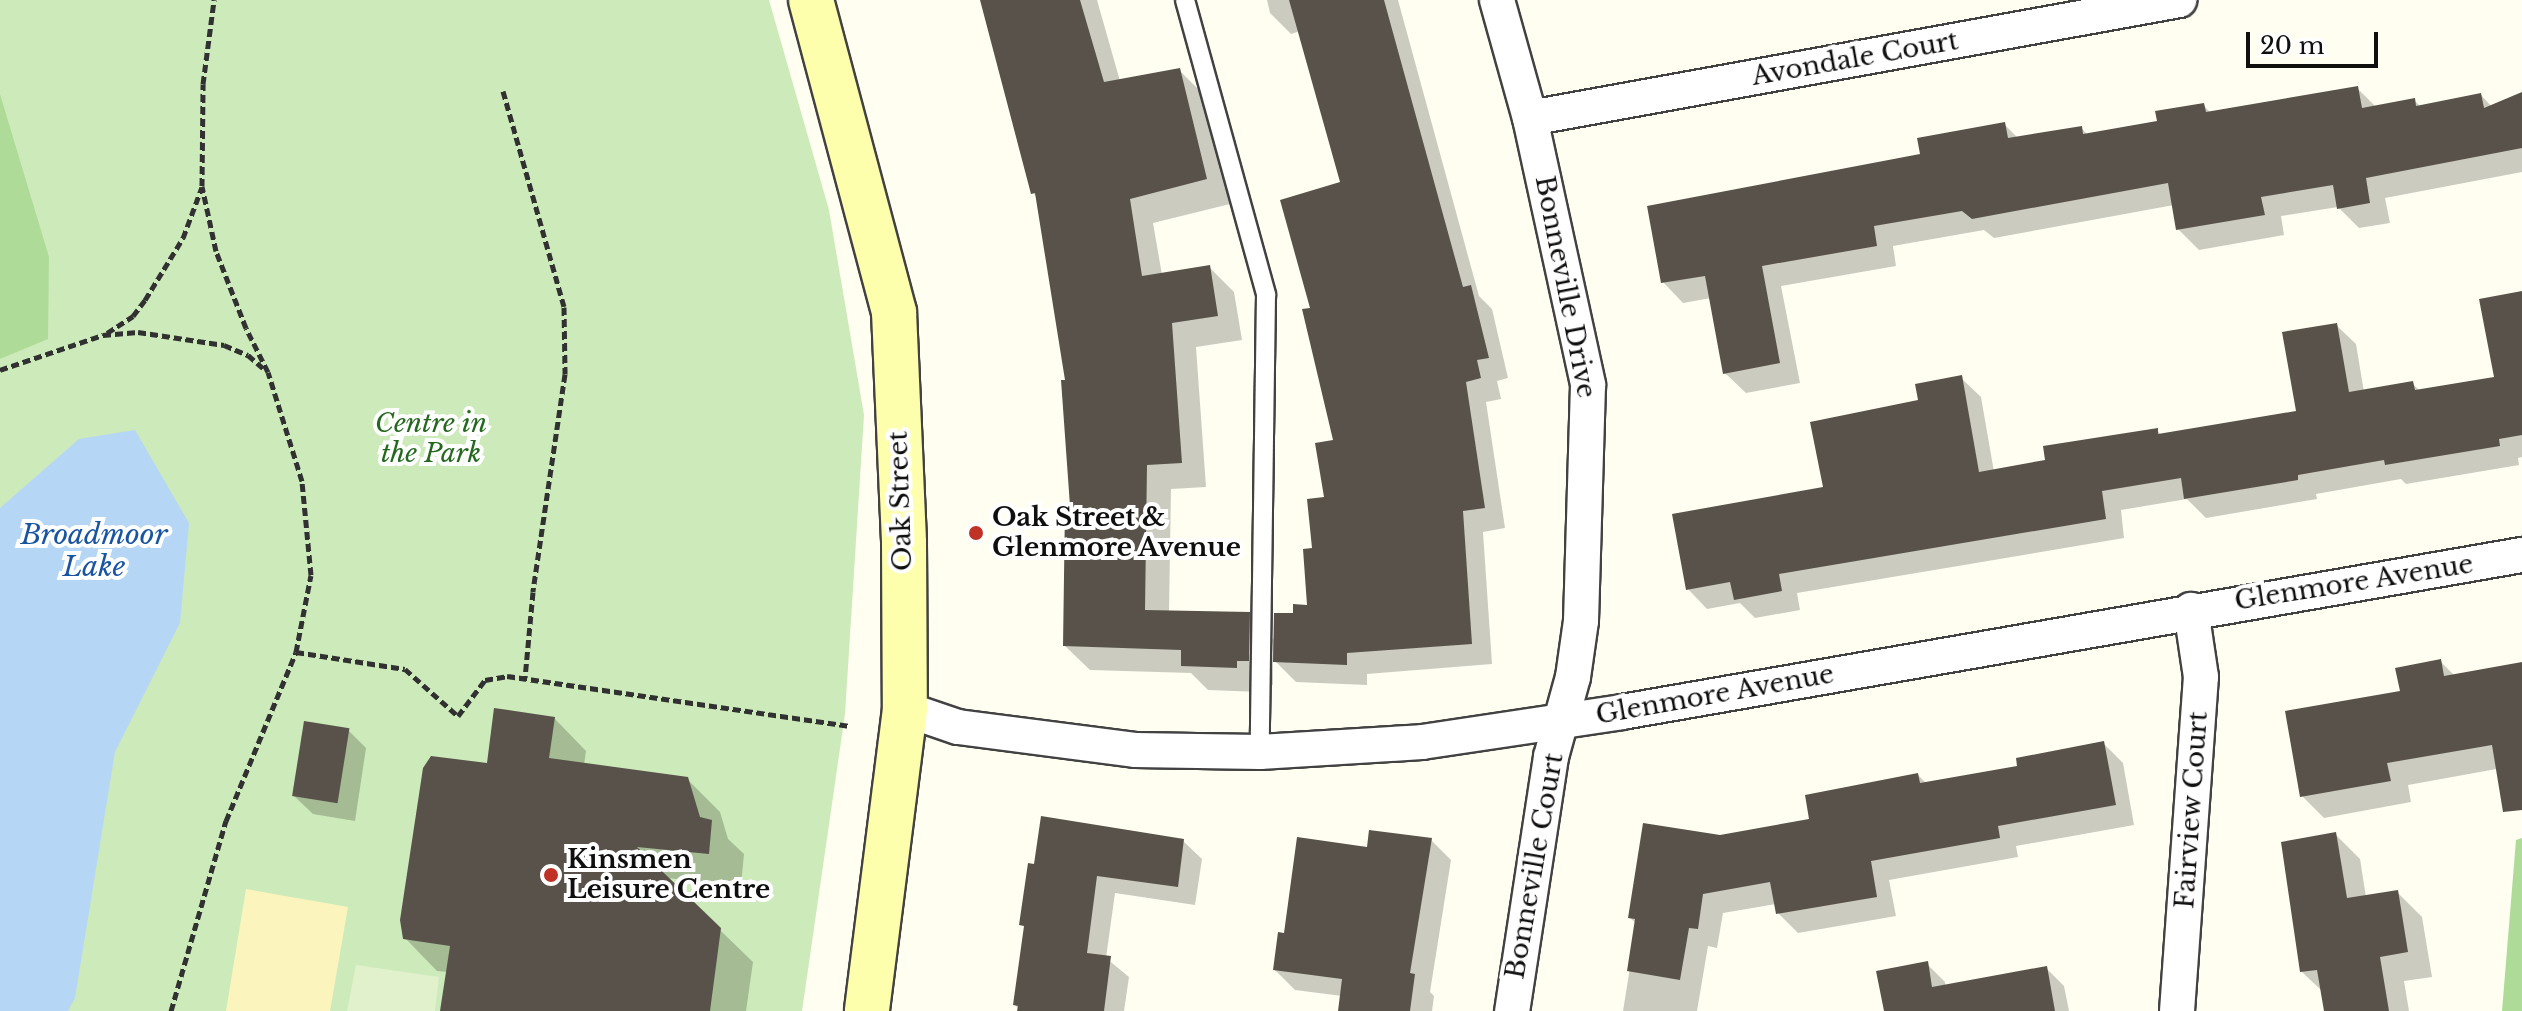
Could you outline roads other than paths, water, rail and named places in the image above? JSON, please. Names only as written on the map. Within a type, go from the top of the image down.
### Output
[{"type":"street","name":"Oak Street","points":[[811,0],[894,312],[904,543],[905,709],[867,1011]]},
{"type":"street","name":"Bonneville Drive","points":[[1497,0],[1530,118],[1588,385],[1581,621],[1562,721]]},
{"type":"street","name":"Avondale Court","points":[[1530,118],[2179,0]]},
{"type":"street","name":"Glenmore Avenue","points":[[905,709],[958,727],[1135,750],[1260,752],[1422,742],[1562,721],[2522,555]]},
{"type":"street","name":"Fairview Court","points":[[2177,1011],[2201,677],[2191,610]]},
{"type":"street","name":"Bonneville Court","points":[[1512,1011],[1551,757],[1562,721]]},
{"type":"lane","points":[[1185,0],[1266,295],[1260,752]]},
{"type":"water","name":"Broadmoor Lake","points":[[135,430],[189,523],[180,623],[115,752],[75,998],[68,1011],[0,1011],[0,508],[79,439]]},
{"type":"place","name":"Oak Street & Glenmore Avenue","points":[[976,533]]},
{"type":"place","name":"Kinsmen Leisure Centre","points":[[551,875]]},
{"type":"park label","name":"Centre in the Park","points":[[431,439]]}]
